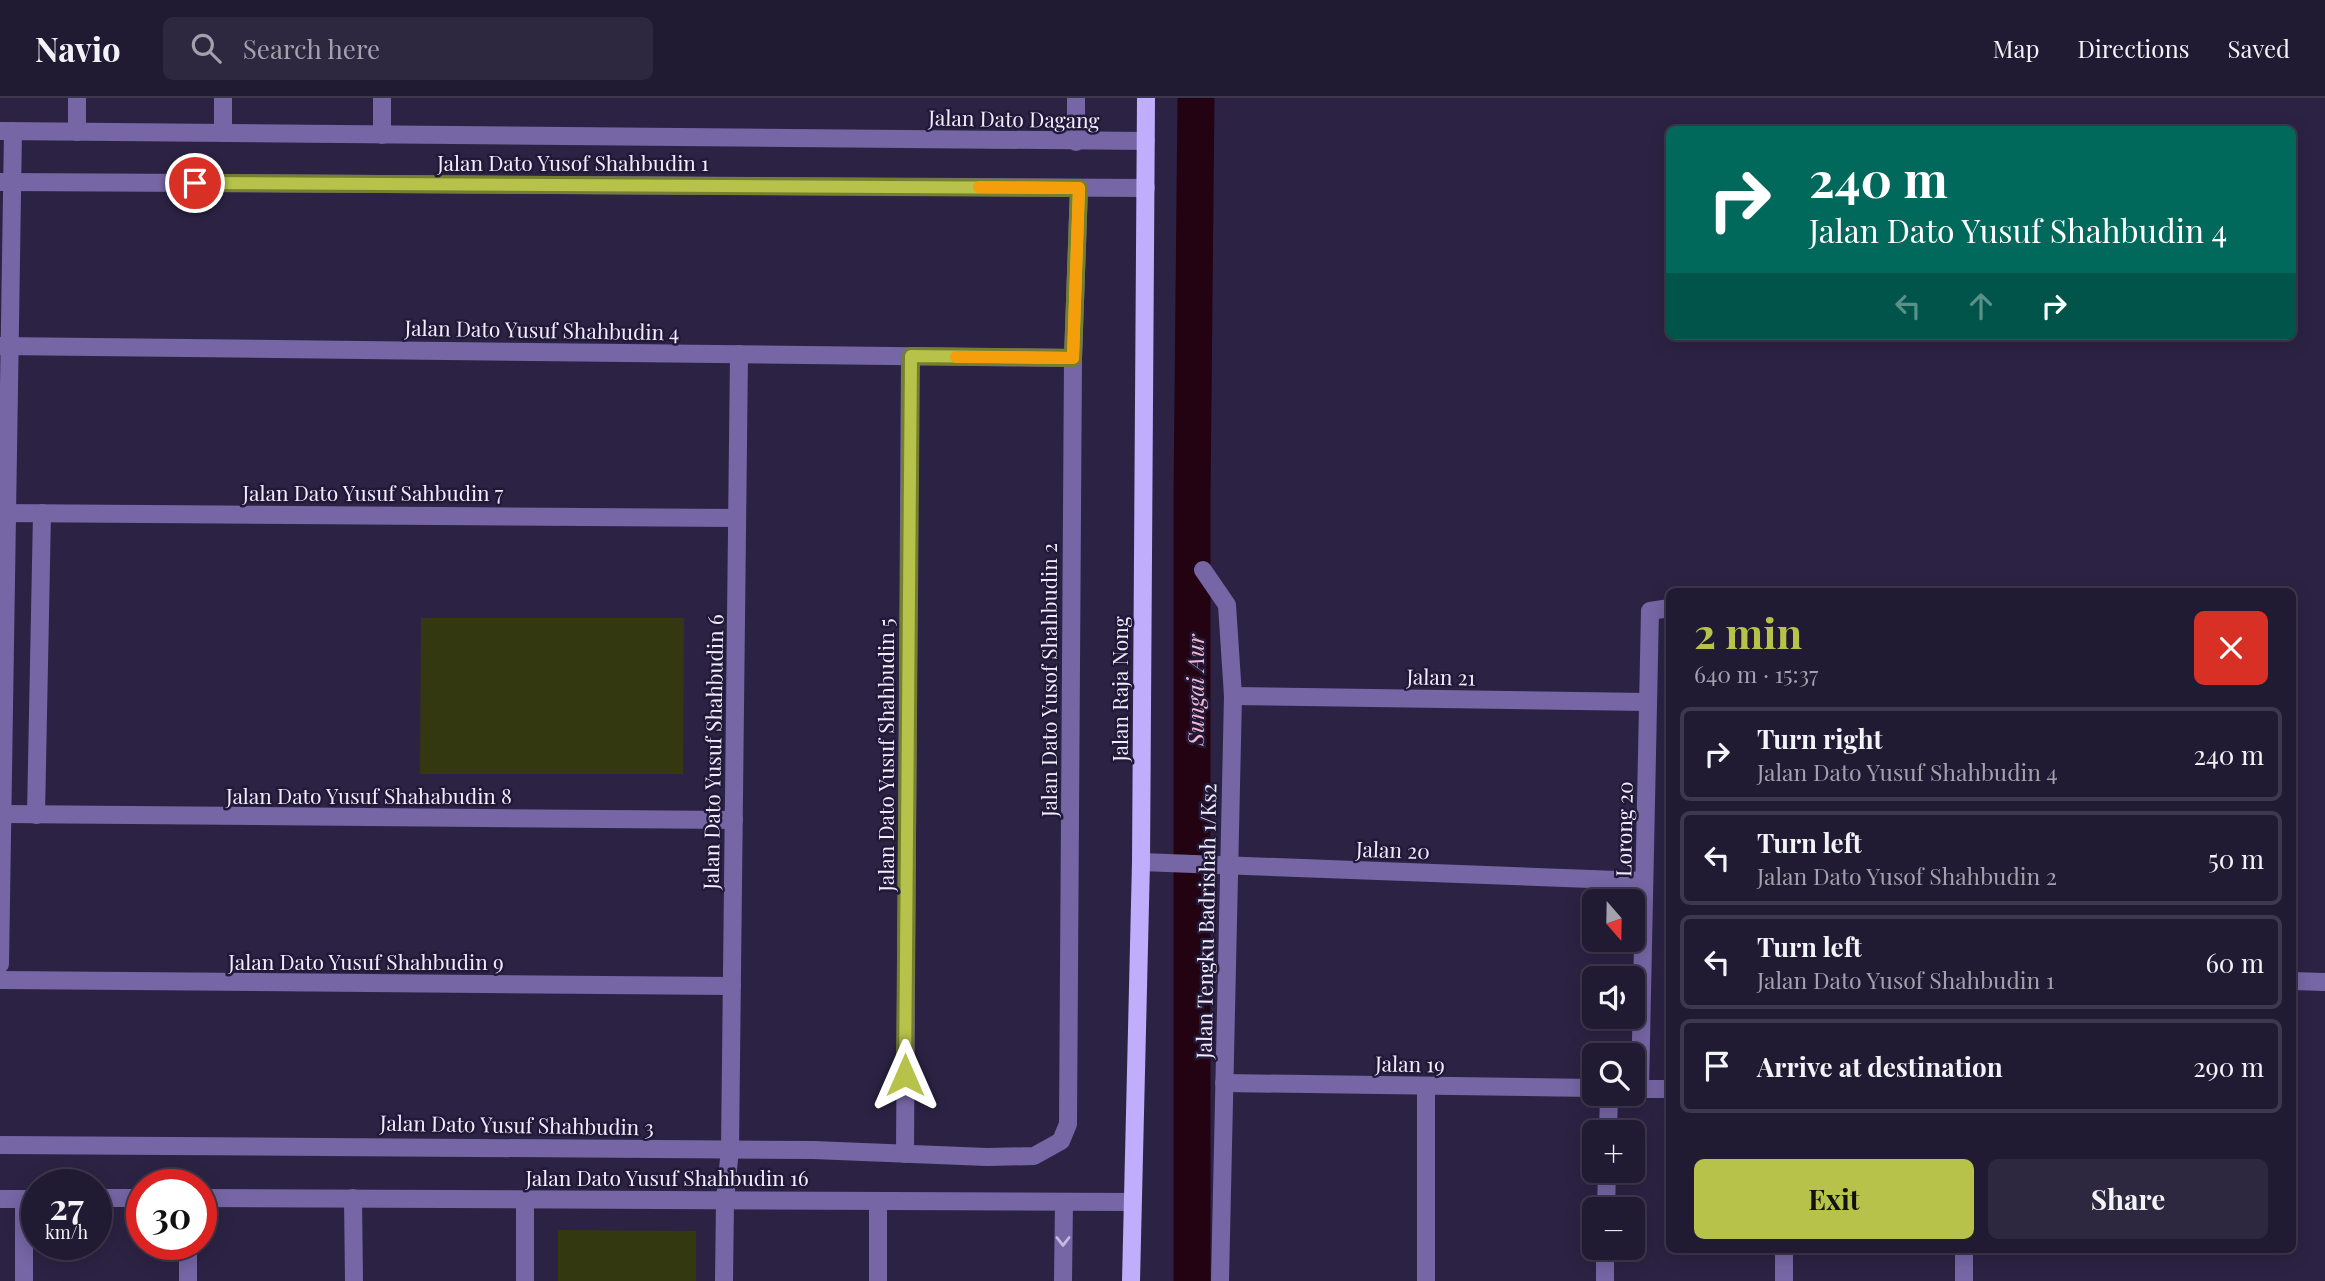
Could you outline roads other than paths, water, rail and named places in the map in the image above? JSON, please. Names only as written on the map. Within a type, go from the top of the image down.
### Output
[{"type":"main road","name":"Jalan Raja Nong","points":[[1131,1281],[1140,862],[1146,98]]},
{"type":"street","points":[[76,98],[77,132]]},
{"type":"street","points":[[223,98],[223,133]]},
{"type":"street","points":[[382,98],[382,135]]},
{"type":"street","points":[[1076,98],[1076,142]]},
{"type":"street","points":[[0,964],[6,131]]},
{"type":"street","name":"Jalan Dato Dagang","points":[[6,131],[1146,141]]},
{"type":"street","name":"Jalan Dato Yusof Shahbudin 1","points":[[5,182],[1146,188]]},
{"type":"street","name":"Jalan Dato Yusof Shahbudin 2","points":[[1034,1156],[1061,1141],[1068,1124],[1073,358],[1079,188]]},
{"type":"street","name":"Jalan Dato Yusuf Shahbudin 4","points":[[5,346],[1073,358]]},
{"type":"street","name":"Jalan Dato Yusuf Shahbudin 6","points":[[724,1281],[725,1200],[730,1149],[739,354]]},
{"type":"street","name":"Jalan Dato Yusuf Shahbudin 5","points":[[905,1154],[911,356]]},
{"type":"street","name":"Jalan Dato Yusuf Sahbudin 7","points":[[5,513],[737,518]]},
{"type":"street","points":[[36,815],[42,513]]},
{"type":"street","name":"Jalan Tengku Badrishah 1/Ks2","points":[[1203,570],[1227,605],[1233,696],[1220,1281]]},
{"type":"street","name":"Lorong 20","points":[[1638,1043],[1650,611],[1666,609]]},
{"type":"street","name":"Jalan 21","points":[[1233,696],[1648,702]]},
{"type":"street","name":"Jalan Dato Yusuf Shahabudin 8","points":[[3,814],[734,820]]},
{"type":"street","name":"Jalan 20","points":[[1140,862],[1644,881]]},
{"type":"street","name":"Jalan Dato Yusuf Shahbudin 9","points":[[0,980],[732,986]]},
{"type":"street","points":[[2296,981],[2325,982]]},
{"type":"street","name":"Jalan 19","points":[[1224,1083],[1582,1088]]},
{"type":"street","points":[[1426,1086],[1426,1281]]},
{"type":"street","points":[[1645,1089],[1666,1089]]},
{"type":"street","name":"Jalan Dato Yusuf Shahbudin 3","points":[[0,1145],[730,1149],[1034,1156]]},
{"type":"street","name":"Jalan Dato Yusuf Shahbudin 16","points":[[217,1198],[1132,1202]]},
{"type":"street","points":[[353,1198],[354,1281]]},
{"type":"street","points":[[0,1199],[21,1199]]},
{"type":"street","points":[[525,1199],[525,1281]]},
{"type":"street","points":[[878,1201],[878,1281]]},
{"type":"street","points":[[1063,1202],[1063,1281]]},
{"type":"street","points":[[1784,1253],[1784,1281]]},
{"type":"street","points":[[1964,1281],[1965,1253]]},
{"type":"street","points":[[24,1281],[26,1260]]},
{"type":"street","points":[[188,1260],[188,1281]]},
{"type":"street","points":[[1605,1260],[1605,1281]]},
{"type":"waterway","name":"Sungai Aur","points":[[1192,1281],[1192,497],[1196,98]]}]
